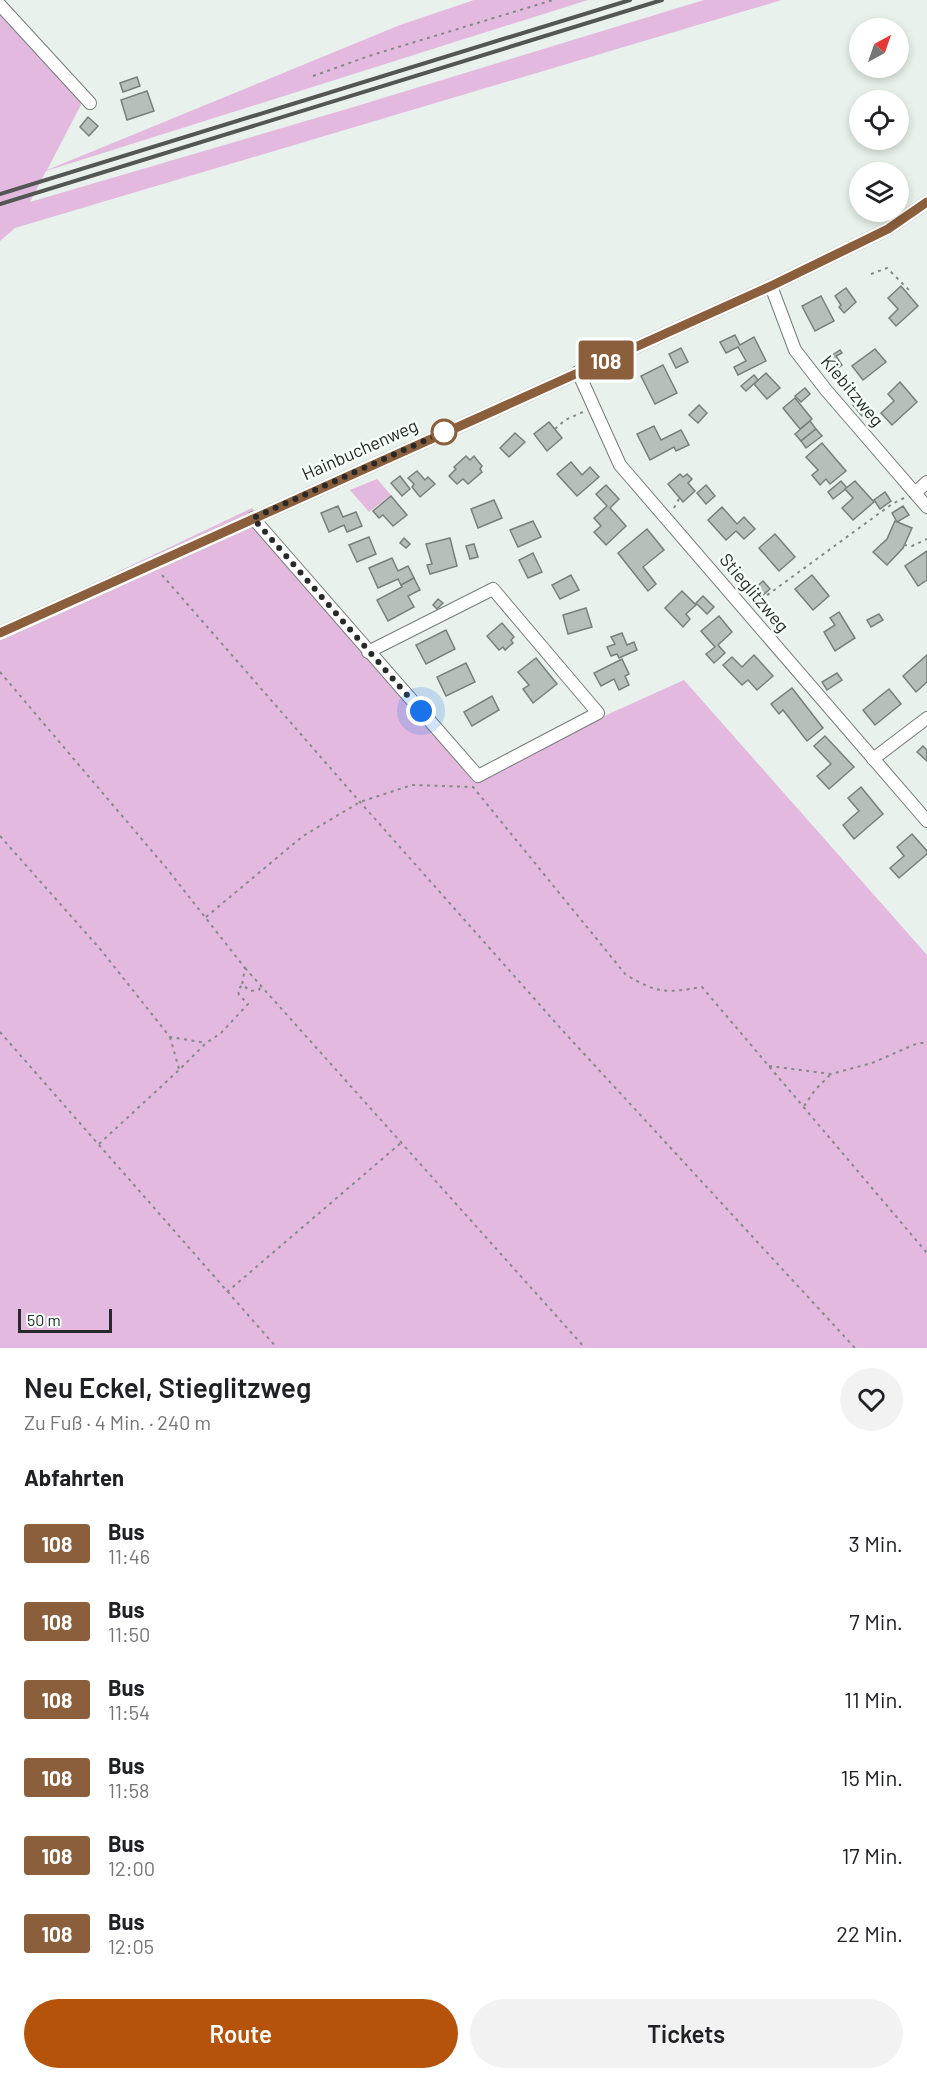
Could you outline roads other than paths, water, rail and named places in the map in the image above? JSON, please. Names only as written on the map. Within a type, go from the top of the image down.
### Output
[{"type":"street","points":[[0,5],[90,104]]},
{"type":"street","name":"Hainbuchenweg","points":[[0,633],[771,286],[888,229],[927,202]]},
{"type":"street","name":"Kiebitzweg","points":[[771,286],[795,350],[826,390],[927,507]]},
{"type":"street","name":"Stieglitzweg","points":[[578,372],[620,465],[927,821]]},
{"type":"street","points":[[915,493],[927,482]]},
{"type":"street","points":[[253,518],[369,652],[478,776],[598,713],[493,589],[369,652]]},
{"type":"street","points":[[873,759],[927,718]]},
{"type":"railway","points":[[0,194],[630,0]]},
{"type":"railway","points":[[0,204],[662,0]]}]
